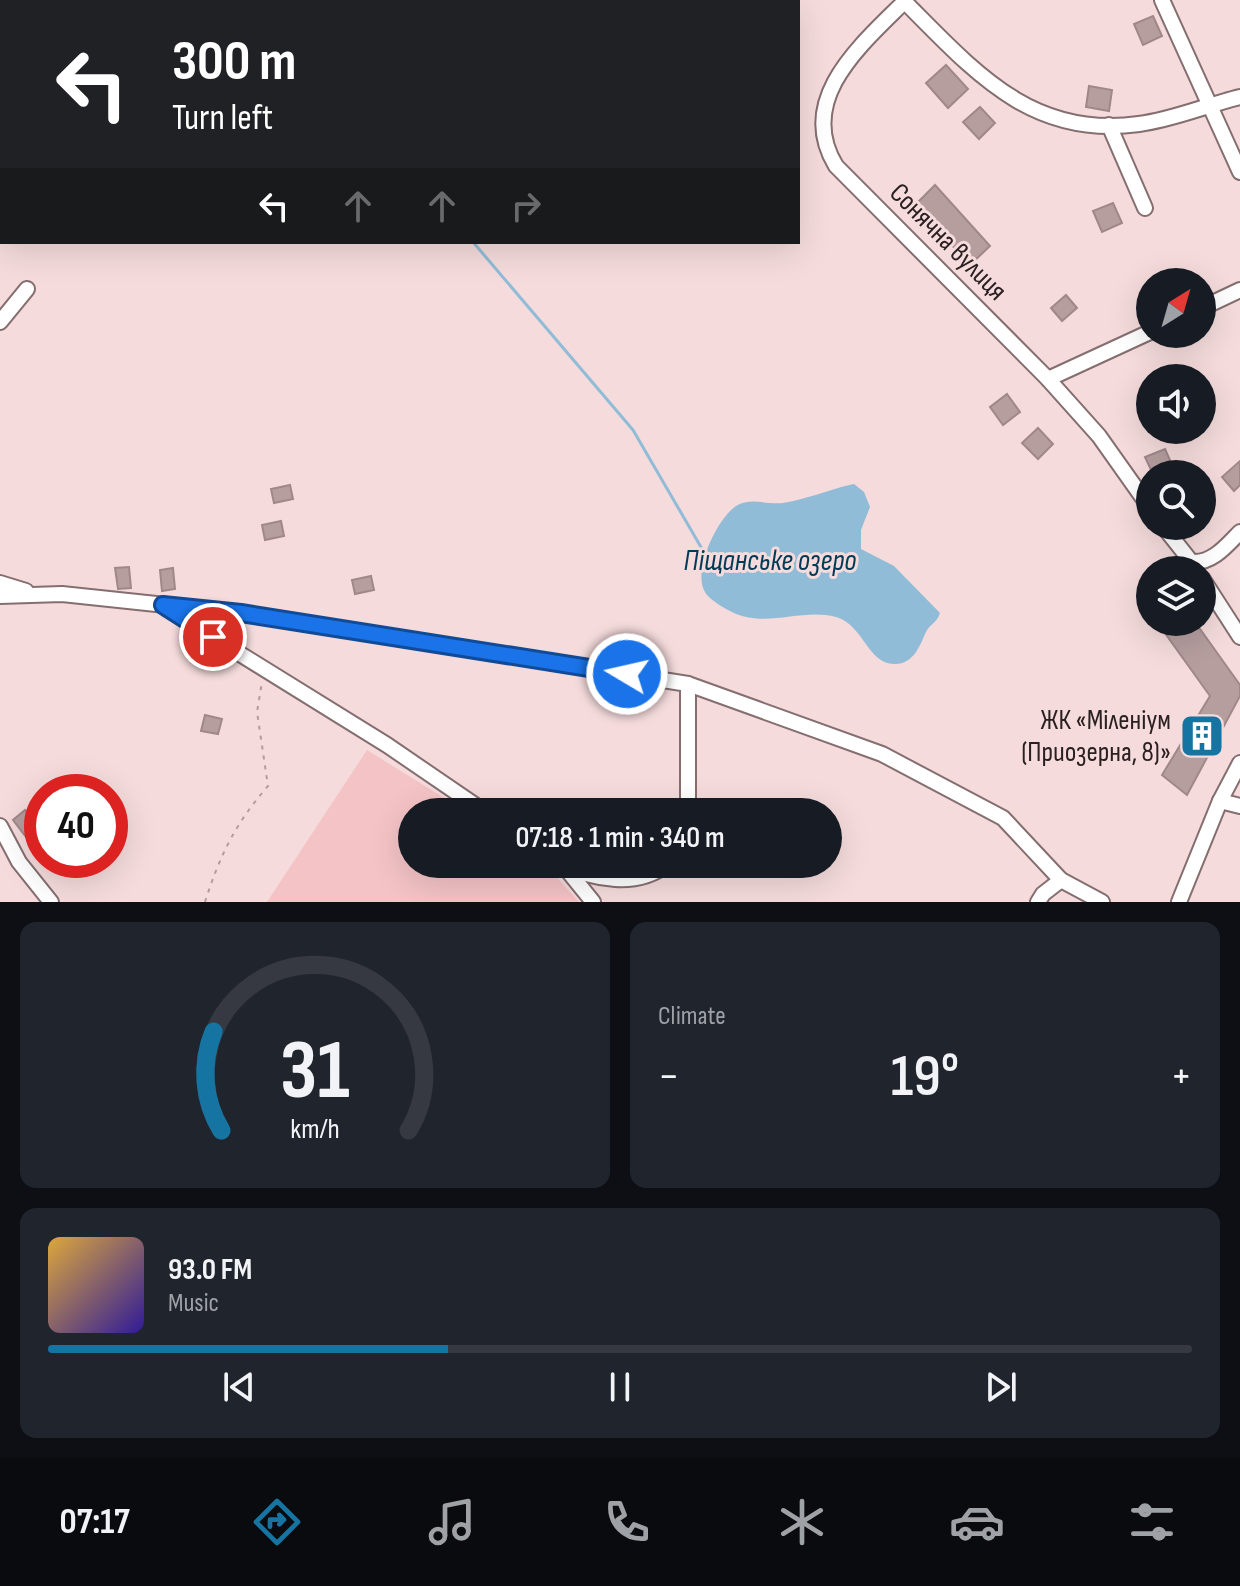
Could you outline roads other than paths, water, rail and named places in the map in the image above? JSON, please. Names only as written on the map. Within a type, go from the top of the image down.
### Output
[{"type":"street","points":[[1162,0],[1240,172]]},
{"type":"street","points":[[905,1],[980,77],[1024,107],[1079,126],[1140,124],[1240,97]]},
{"type":"street","name":"Сонячна вулиця","points":[[905,1],[853,52],[826,98],[822,130],[826,150],[836,166],[1048,379],[1099,436],[1136,488]]},
{"type":"street","points":[[1109,125],[1145,208]]},
{"type":"street","points":[[0,322],[27,289]]},
{"type":"street","points":[[1216,301],[1240,290]]},
{"type":"street","points":[[1048,379],[1136,338]]},
{"type":"street","points":[[1214,556],[1240,532]]},
{"type":"street","points":[[0,583],[38,595]]},
{"type":"street","points":[[0,596],[62,594],[254,615],[688,684],[882,754],[1003,818],[1061,880],[1102,902]]},
{"type":"street","points":[[1216,600],[1240,637]]},
{"type":"street","points":[[163,605],[387,745],[465,798]]},
{"type":"street","points":[[688,684],[688,798]]},
{"type":"street","points":[[1179,902],[1220,801],[1240,763]]},
{"type":"street","points":[[1220,801],[1240,806]]},
{"type":"street","points":[[0,826],[19,862],[51,902]]},
{"type":"street","points":[[574,878],[593,902]]},
{"type":"street","points":[[618,878],[640,878]]},
{"type":"street","points":[[1038,902],[1061,880]]},
{"type":"water","name":"Піщанське озеро","points":[[854,484],[864,492],[870,507],[861,530],[861,549],[894,566],[940,613],[915,653],[902,663],[886,663],[878,658],[853,628],[836,617],[747,617],[714,601],[705,592],[702,583],[708,546],[721,522],[736,506],[753,502],[783,503]]},
{"type":"waterway","points":[[475,244],[633,430],[705,554]]},
{"type":"place","name":"ЖК «Міленіум (Приозерна, 8)»","points":[[1202,736]]}]
